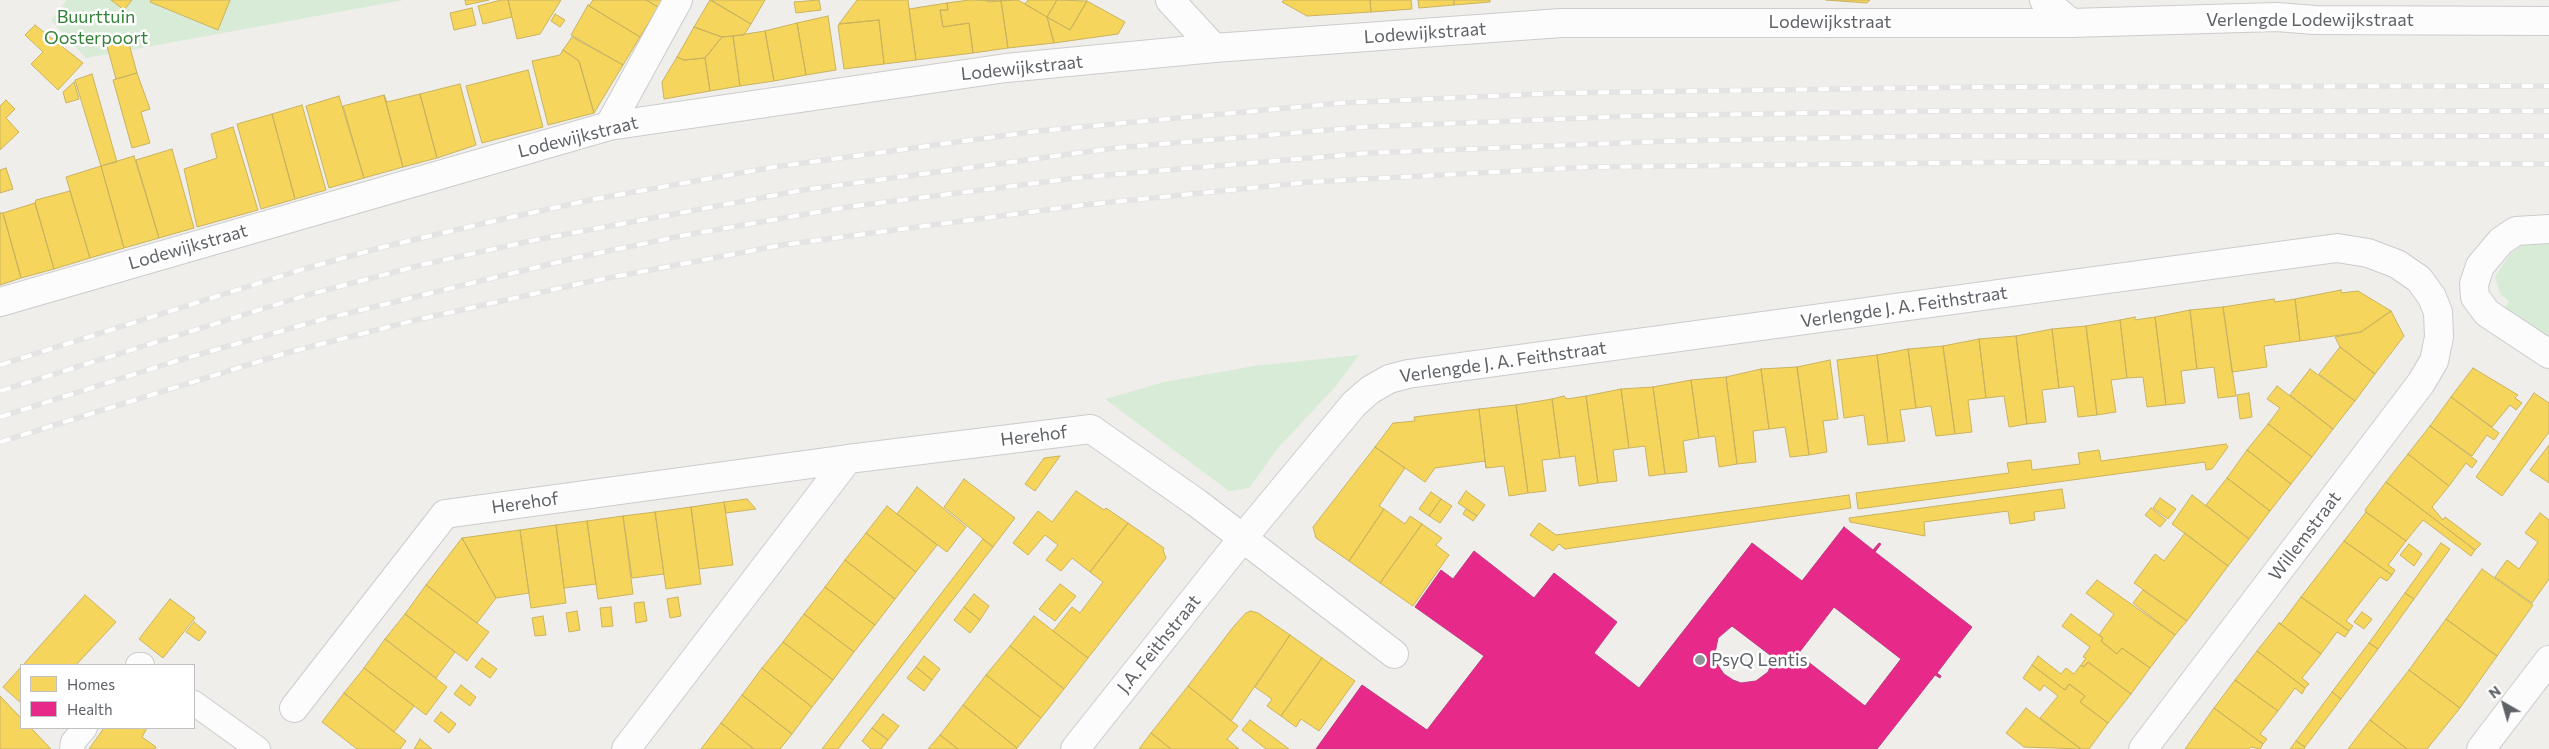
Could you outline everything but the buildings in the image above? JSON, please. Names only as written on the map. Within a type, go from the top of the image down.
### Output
[{"type":"street","points":[[609,126],[678,0]]},
{"type":"street","points":[[1170,0],[1214,48]]},
{"type":"street","points":[[2044,0],[2071,23]]},
{"type":"street","name":"Verlengde Lodewijkstraat","points":[[2071,23],[2268,9],[2549,21]]},
{"type":"street","name":"Lodewijkstraat","points":[[0,302],[609,126],[1006,68],[1214,48],[1561,23],[2071,23]]},
{"type":"street","points":[[2549,229],[2516,231],[2501,241],[2480,266],[2474,284],[2475,297],[2487,313],[2549,354]]},
{"type":"street","name":"Verlengde J. A. Feithstraat","points":[[1354,404],[1370,390],[1389,379],[1408,374],[2337,248],[2368,253],[2397,264],[2419,279],[2432,297],[2438,312]]},
{"type":"street","name":"Willemstraat","points":[[2143,749],[2421,383],[2434,361],[2439,337],[2438,312]]},
{"type":"street","name":"J.A. Feithstraat","points":[[1075,749],[1242,539],[1354,404]]},
{"type":"street","name":"Herehof","points":[[294,708],[445,514],[848,459],[1091,429],[1197,503],[1242,539]]},
{"type":"street","points":[[626,749],[848,459]]},
{"type":"street","points":[[1242,539],[1394,654]]},
{"type":"street","points":[[2481,749],[2549,660]]},
{"type":"lane","points":[[195,704],[258,749]]},
{"type":"lane","points":[[72,749],[73,742],[84,729]]},
{"type":"green space","name":"Buurttuin Oosterpoort","points":[[67,0],[404,0],[86,58],[51,20]]},
{"type":"green space","points":[[2549,242],[2549,337],[2505,308],[2509,301],[2500,294],[2495,277],[2511,253],[2523,245]]},
{"type":"green space","points":[[1359,355],[1336,386],[1278,448],[1249,488],[1229,491],[1105,399],[1164,382],[1254,366]]},
{"type":"railway","points":[[0,365],[300,270],[383,247],[498,220],[595,199],[774,167],[1038,131],[1341,103],[1562,93],[1972,87],[2549,86]]},
{"type":"railway","points":[[0,391],[307,295],[425,264],[535,240],[803,190],[1115,148],[1363,127],[1633,116],[1935,111],[2549,111]]},
{"type":"railway","points":[[0,417],[176,361],[320,320],[579,257],[686,235],[847,207],[1084,177],[1369,153],[1669,141],[1935,136],[2549,136]]},
{"type":"railway","points":[[0,442],[286,353],[416,320],[587,282],[782,245],[1083,205],[1310,182],[1588,167],[2027,162],[2549,164]]},
{"type":"place","name":"PsyQ Lentis","points":[[1700,660]]}]
